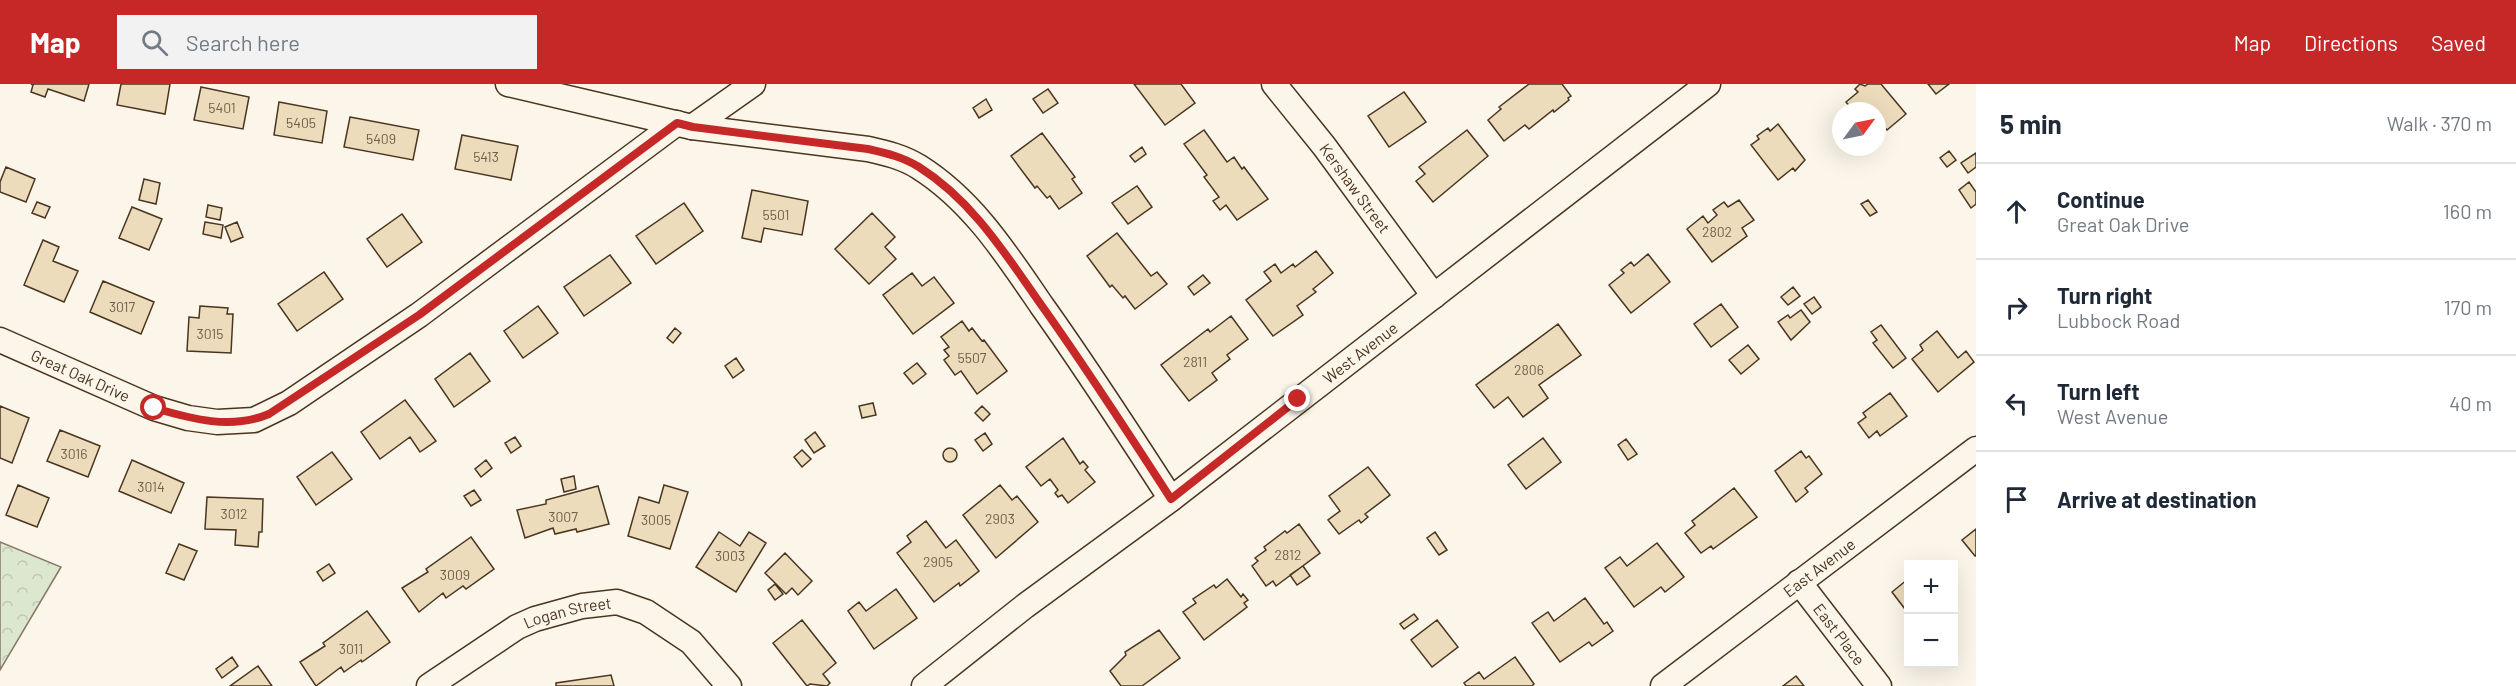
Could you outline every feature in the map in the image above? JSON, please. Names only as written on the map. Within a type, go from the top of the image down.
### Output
[{"type":"street","points":[[508,84],[685,125],[868,149],[908,160],[964,204],[988,229],[1083,365],[1171,499]]},
{"type":"street","name":"Great Oak Drive","points":[[0,340],[154,408],[188,418],[217,422],[254,420],[289,403],[419,315],[685,125],[753,84]]},
{"type":"street","name":"Kershaw Street","points":[[1274,84],[1324,146],[1434,296]]},
{"type":"street","name":"West Avenue","points":[[924,686],[1025,606],[1171,499],[1708,84]]},
{"type":"street","name":"East Avenue","points":[[1663,686],[1976,450]]},
{"type":"street","name":"East Place","points":[[1799,582],[1879,686]]},
{"type":"street","name":"Logan Street","points":[[429,686],[517,627],[535,619],[582,606],[617,602],[646,612],[691,642],[729,686]]},
{"type":"green space","points":[[0,542],[61,567],[0,670]]},
{"type":"building","points":[[31,84],[89,84],[84,101],[48,89],[45,97],[31,92],[33,85]]},
{"type":"building","points":[[121,84],[170,84],[165,114],[117,105]]},
{"type":"building","points":[[1134,84],[1181,84],[1195,103],[1165,125]]},
{"type":"building","points":[[1529,84],[1562,84],[1571,96],[1554,112],[1553,110],[1529,129],[1525,125],[1504,141],[1488,120],[1501,109],[1499,107]]},
{"type":"building","points":[[1860,84],[1865,86],[1881,84],[1906,114],[1887,130],[1886,102],[1846,102],[1858,92],[1855,89]]},
{"type":"building","points":[[1928,84],[1949,84],[1936,94]]},
{"type":"building","points":[[201,87],[249,97],[243,129],[194,120]]},
{"type":"building","points":[[1048,89],[1058,103],[1043,113],[1033,99]]},
{"type":"building","points":[[1404,92],[1426,122],[1389,147],[1368,116]]},
{"type":"building","points":[[986,99],[992,110],[979,118],[973,108]]},
{"type":"building","points":[[279,102],[327,111],[322,143],[274,135]]},
{"type":"building","points":[[350,117],[419,130],[413,160],[344,147]]},
{"type":"building","points":[[1778,124],[1805,160],[1795,171],[1793,168],[1778,180],[1751,145],[1759,139],[1757,136],[1768,128],[1770,131]]},
{"type":"building","points":[[1204,130],[1227,162],[1234,157],[1268,199],[1237,220],[1226,205],[1220,210],[1213,201],[1219,197],[1204,177],[1207,175],[1184,144]]},
{"type":"building","points":[[1467,130],[1488,156],[1433,202],[1416,181],[1425,174],[1419,167]]},
{"type":"building","points":[[1042,133],[1075,177],[1072,179],[1082,193],[1059,209],[1050,196],[1047,198],[1037,186],[1035,188],[1011,156]]},
{"type":"building","points":[[462,135],[518,146],[511,180],[455,169]]},
{"type":"building","points":[[1142,147],[1146,154],[1135,162],[1130,156]]},
{"type":"building","points":[[1949,151],[1956,160],[1947,167],[1940,158]]},
{"type":"building","points":[[1976,153],[1976,167],[1968,173],[1961,163]]},
{"type":"building","points":[[6,167],[35,179],[26,202],[0,192],[0,182]]},
{"type":"building","points":[[144,179],[160,183],[156,204],[139,200]]},
{"type":"building","points":[[1969,182],[1976,192],[1976,204],[1971,208],[1959,190]]},
{"type":"building","points":[[1137,186],[1152,207],[1128,224],[1112,203]]},
{"type":"building","points":[[752,190],[808,201],[802,235],[764,228],[761,242],[742,238]]},
{"type":"building","points":[[1739,200],[1754,220],[1742,228],[1747,236],[1712,262],[1687,229],[1703,216],[1708,223],[1717,215],[1713,210],[1724,202],[1728,207]]},
{"type":"building","points":[[1868,200],[1877,212],[1870,216],[1861,204]]},
{"type":"building","points":[[37,202],[50,207],[45,218],[32,213]]},
{"type":"building","points":[[684,203],[703,231],[656,264],[636,236]]},
{"type":"building","points":[[208,205],[222,208],[220,220],[206,217]]},
{"type":"building","points":[[132,207],[162,219],[149,250],[119,238]]},
{"type":"building","points":[[872,213],[895,237],[885,247],[896,259],[869,284],[835,249]]},
{"type":"building","points":[[402,214],[422,242],[387,267],[367,239]]},
{"type":"building","points":[[205,222],[223,225],[221,238],[203,234]]},
{"type":"building","points":[[237,222],[243,237],[231,242],[225,227]]},
{"type":"building","points":[[1117,233],[1151,276],[1157,272],[1167,284],[1135,309],[1125,296],[1123,298],[1112,285],[1110,287],[1087,256]]},
{"type":"building","points":[[43,240],[59,247],[53,261],[78,271],[64,302],[24,285]]},
{"type":"building","points":[[1316,251],[1333,273],[1313,289],[1316,292],[1297,306],[1303,315],[1273,336],[1246,300],[1271,281],[1264,272],[1275,264],[1281,273],[1293,264],[1295,267]]},
{"type":"building","points":[[1648,254],[1670,282],[1631,313],[1609,285],[1624,273],[1621,270],[1631,262],[1634,266]]},
{"type":"building","points":[[610,255],[631,283],[584,316],[564,287]]},
{"type":"building","points":[[324,272],[343,299],[297,331],[278,304]]},
{"type":"building","points":[[912,273],[922,286],[934,277],[954,303],[913,334],[883,295]]},
{"type":"building","points":[[1203,275],[1210,283],[1194,295],[1188,287]]},
{"type":"building","points":[[103,281],[154,302],[141,334],[90,312]]},
{"type":"building","points":[[1793,287],[1800,296],[1788,305],[1781,297]]},
{"type":"building","points":[[1814,297],[1821,307],[1812,314],[1804,304]]},
{"type":"building","points":[[1721,304],[1738,327],[1711,347],[1694,324]]},
{"type":"building","points":[[200,306],[228,308],[227,314],[233,314],[231,353],[187,351],[189,317],[199,318]]},
{"type":"building","points":[[538,306],[558,333],[523,358],[504,331]]},
{"type":"building","points":[[1801,310],[1810,322],[1791,340],[1778,322],[1788,315],[1790,318]]},
{"type":"building","points":[[1231,316],[1248,339],[1227,355],[1230,359],[1212,373],[1217,380],[1189,401],[1161,365],[1208,329],[1210,332]]},
{"type":"building","points":[[962,321],[969,331],[972,328],[982,341],[984,340],[1007,371],[977,394],[961,371],[955,375],[944,360],[949,356],[944,350],[949,347],[941,337]]},
{"type":"building","points":[[1558,324],[1581,355],[1539,385],[1548,398],[1523,417],[1508,397],[1494,408],[1476,385]]},
{"type":"building","points":[[1881,325],[1906,358],[1893,368],[1873,343],[1877,340],[1871,332]]},
{"type":"building","points":[[675,328],[681,333],[673,343],[667,338]]},
{"type":"building","points":[[1937,331],[1958,358],[1966,351],[1974,362],[1938,392],[1912,359],[1923,350],[1920,345]]},
{"type":"building","points":[[1748,345],[1759,359],[1741,374],[1729,360]]},
{"type":"building","points":[[470,353],[490,381],[454,407],[435,379]]},
{"type":"building","points":[[736,358],[744,370],[733,378],[725,366]]},
{"type":"building","points":[[917,363],[926,374],[913,384],[904,373]]},
{"type":"building","points":[[1890,393],[1907,416],[1880,436],[1877,431],[1869,438],[1858,423],[1866,417],[1863,413]]},
{"type":"building","points":[[405,400],[436,441],[420,452],[410,437],[380,459],[361,432]]},
{"type":"building","points":[[873,403],[876,415],[862,418],[859,406]]},
{"type":"building","points":[[0,406],[29,418],[12,463],[0,458]]},
{"type":"building","points":[[982,406],[990,414],[983,421],[975,413]]},
{"type":"building","points":[[60,430],[100,446],[88,477],[47,461]]},
{"type":"building","points":[[815,432],[825,446],[814,453],[805,440]]},
{"type":"building","points":[[985,433],[992,444],[983,451],[975,440]]},
{"type":"building","points":[[515,437],[521,446],[511,453],[505,443]]},
{"type":"building","points":[[1063,438],[1080,464],[1083,461],[1088,467],[1085,470],[1095,482],[1068,503],[1062,495],[1058,497],[1055,493],[1058,490],[1050,479],[1041,486],[1026,467]]},
{"type":"building","points":[[1543,438],[1561,462],[1526,489],[1508,465]]},
{"type":"building","points":[[1626,439],[1637,454],[1628,460],[1618,445]]},
{"type":"building","points":[[947,448],[953,448],[957,455],[953,462],[947,462],[943,458],[943,452]]},
{"type":"building","points":[[802,450],[811,459],[802,467],[794,457]]},
{"type":"building","points":[[1801,451],[1806,458],[1809,456],[1822,474],[1805,488],[1808,492],[1796,502],[1775,471]]},
{"type":"building","points":[[332,452],[352,479],[316,505],[297,477]]},
{"type":"building","points":[[132,460],[184,483],[171,513],[119,491]]},
{"type":"building","points":[[486,460],[492,468],[481,477],[475,469]]},
{"type":"building","points":[[1368,467],[1390,495],[1365,514],[1368,517],[1361,523],[1359,520],[1339,534],[1328,520],[1340,511],[1329,496]]},
{"type":"building","points":[[574,476],[576,489],[564,492],[561,479]]},
{"type":"building","points":[[18,485],[49,498],[37,527],[6,515]]},
{"type":"building","points":[[664,485],[688,492],[670,549],[628,536],[639,497],[659,503]]},
{"type":"building","points":[[1000,485],[1012,500],[1017,496],[1038,522],[996,558],[963,515]]},
{"type":"building","points":[[598,486],[609,524],[577,532],[576,529],[555,534],[553,528],[525,538],[517,510],[546,504],[546,500]]},
{"type":"building","points":[[1734,488],[1757,517],[1713,549],[1711,546],[1701,553],[1685,533],[1695,525],[1692,521]]},
{"type":"building","points":[[474,490],[481,500],[471,506],[464,496]]},
{"type":"building","points":[[207,497],[263,499],[262,532],[259,532],[258,547],[235,545],[236,530],[205,529]]},
{"type":"building","points":[[926,521],[946,548],[956,540],[979,571],[934,602],[897,553],[911,542],[907,536]]},
{"type":"building","points":[[1299,524],[1320,553],[1276,586],[1273,581],[1266,586],[1252,566],[1258,561],[1255,558],[1266,550],[1264,547],[1285,531],[1287,533]]},
{"type":"building","points":[[1976,529],[1976,556],[1975,556],[1962,540]]},
{"type":"building","points":[[719,532],[740,546],[749,532],[766,543],[736,592],[696,567]]},
{"type":"building","points":[[1435,532],[1447,550],[1439,555],[1427,538]]},
{"type":"building","points":[[471,537],[494,569],[466,589],[463,586],[446,598],[443,593],[419,612],[402,588],[428,572],[426,569]]},
{"type":"building","points":[[1657,543],[1684,577],[1665,592],[1661,587],[1634,607],[1605,568],[1620,557],[1627,566]]},
{"type":"building","points":[[179,544],[197,551],[184,580],[166,573]]},
{"type":"building","points":[[785,553],[812,581],[798,595],[792,588],[786,594],[765,573]]},
{"type":"building","points":[[329,564],[335,573],[323,581],[317,572]]},
{"type":"building","points":[[1303,566],[1310,576],[1297,585],[1290,575]]},
{"type":"building","points":[[1227,579],[1241,597],[1243,594],[1248,600],[1244,603],[1247,607],[1204,640],[1183,612],[1196,603],[1193,599],[1214,585],[1216,588]]},
{"type":"building","points":[[1904,582],[1904,608],[1892,592]]},
{"type":"building","points":[[775,584],[783,594],[775,600],[768,590]]},
{"type":"building","points":[[896,589],[917,618],[874,649],[848,611],[859,602],[866,611]]},
{"type":"building","points":[[1585,598],[1604,624],[1607,622],[1613,631],[1592,646],[1589,642],[1560,662],[1532,623],[1548,612],[1554,621]]},
{"type":"building","points":[[367,611],[390,642],[344,672],[341,667],[316,686],[300,662],[325,646],[323,643]]},
{"type":"building","points":[[1414,614],[1418,619],[1404,629],[1400,624]]},
{"type":"building","points":[[802,620],[836,663],[823,674],[830,683],[827,686],[810,684],[807,686],[773,643]]},
{"type":"building","points":[[1437,620],[1458,647],[1432,667],[1411,640]]},
{"type":"building","points":[[1159,630],[1180,658],[1142,686],[1121,686],[1110,671],[1126,655],[1125,652]]},
{"type":"building","points":[[232,657],[238,666],[222,678],[216,669]]},
{"type":"building","points":[[1515,657],[1534,684],[1532,686],[1466,686],[1464,683],[1479,672],[1484,679]]},
{"type":"building","points":[[258,666],[272,686],[230,686]]},
{"type":"building","points":[[611,675],[614,686],[556,686],[556,683]]},
{"type":"building","points":[[1796,676],[1804,686],[1783,686]]},
{"type":"route","points":[[154,408],[188,418],[217,422],[254,420],[269,414],[289,403],[419,315],[677,123],[693,127],[835,143],[868,149],[908,160],[921,168],[964,204],[988,229],[1083,365],[1171,499],[1298,399]]}]
